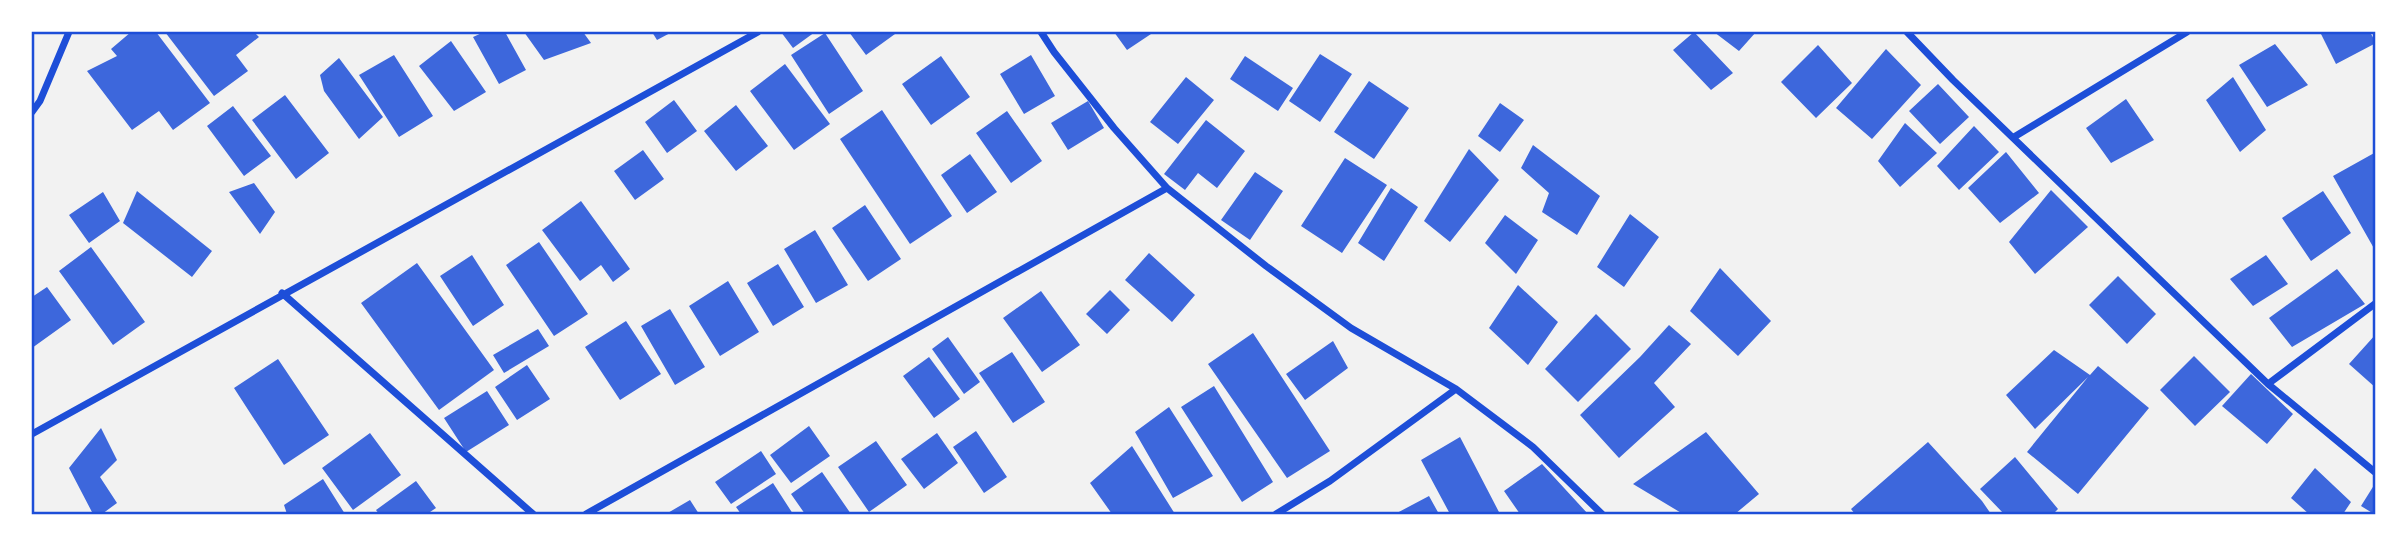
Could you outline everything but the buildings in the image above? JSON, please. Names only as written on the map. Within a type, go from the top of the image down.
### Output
[{"type":"street","points":[[32,112],[40,101],[69,32]]},
{"type":"street","points":[[32,434],[282,293],[758,32]]},
{"type":"street","points":[[1041,32],[1114,128],[1167,188],[1266,266],[1351,328],[1457,389],[1533,447],[1602,514]]},
{"type":"street","points":[[1907,32],[1953,80],[2268,384],[2375,473]]},
{"type":"street","points":[[2014,137],[2187,32]]},
{"type":"street","points":[[586,514],[1167,188]]},
{"type":"street","points":[[282,293],[533,514]]},
{"type":"street","points":[[2268,384],[2375,303]]},
{"type":"street","points":[[1276,514],[1330,481],[1457,389]]}]
